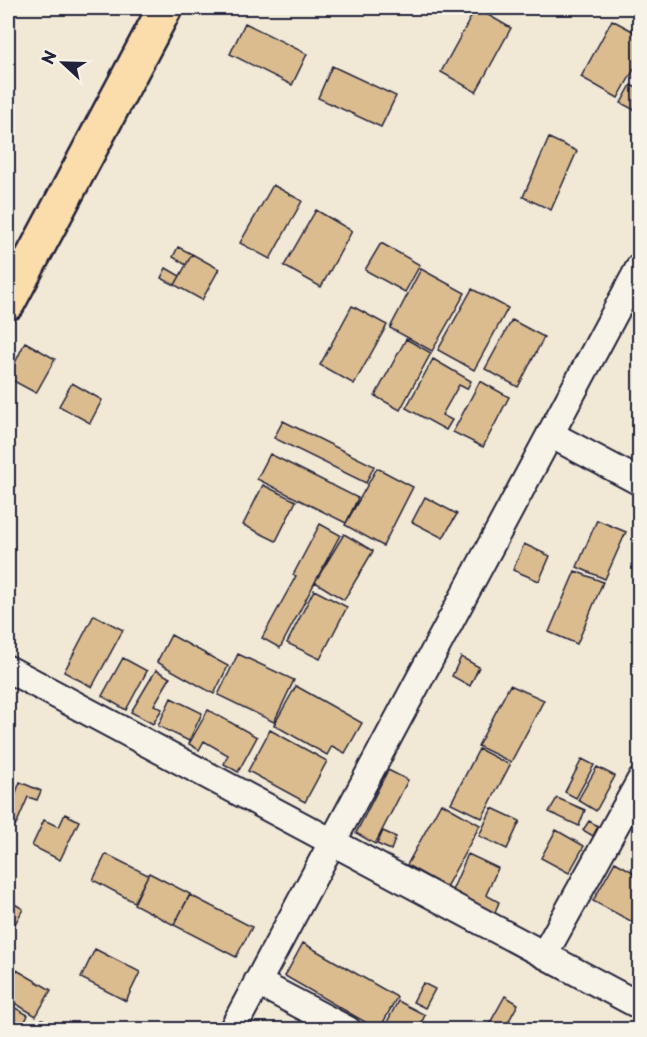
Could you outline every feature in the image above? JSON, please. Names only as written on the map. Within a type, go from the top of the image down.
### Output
[{"type":"main road","points":[[8,303],[165,8]]},
{"type":"street","points":[[232,1029],[639,266]]},
{"type":"street","points":[[550,434],[639,483]]},
{"type":"street","points":[[8,669],[639,1006]]},
{"type":"street","points":[[544,955],[639,781]]},
{"type":"street","points":[[257,982],[348,1029]]},
{"type":"building","points":[[476,8],[511,28],[476,92],[441,72]]},
{"type":"building","points":[[612,20],[640,35],[638,46],[640,58],[618,98],[581,77]]},
{"type":"building","points":[[245,23],[307,54],[292,85],[230,54]]},
{"type":"building","points":[[332,66],[396,96],[381,127],[318,98]]},
{"type":"building","points":[[631,85],[640,90],[640,113],[621,103]]},
{"type":"building","points":[[549,138],[577,151],[551,210],[523,197]]},
{"type":"building","points":[[273,185],[302,201],[270,259],[240,243]]},
{"type":"building","points":[[316,210],[352,231],[321,287],[284,266]]},
{"type":"building","points":[[381,243],[420,265],[405,292],[365,270]]},
{"type":"building","points":[[178,247],[192,254],[186,265],[173,257]]},
{"type":"building","points":[[192,254],[219,269],[202,300],[175,285]]},
{"type":"building","points":[[166,268],[180,276],[175,285],[161,278]]},
{"type":"building","points":[[421,269],[465,293],[432,351],[390,328]]},
{"type":"building","points":[[472,289],[508,308],[474,370],[438,350]]},
{"type":"building","points":[[352,306],[387,325],[354,384],[320,365]]},
{"type":"building","points":[[512,320],[544,337],[518,387],[485,369]]},
{"type":"building","points":[[406,339],[431,353],[400,410],[375,396]]},
{"type":"building","points":[[25,342],[55,359],[36,393],[8,378]]},
{"type":"building","points":[[433,359],[471,381],[467,389],[459,385],[442,415],[452,420],[446,430],[406,408]]},
{"type":"building","points":[[480,381],[509,397],[483,447],[453,432]]},
{"type":"building","points":[[72,383],[102,400],[90,423],[59,406]]},
{"type":"building","points":[[283,421],[374,466],[366,483],[274,438]]},
{"type":"building","points":[[270,454],[358,498],[346,523],[257,479]]},
{"type":"building","points":[[377,468],[413,487],[383,546],[345,525]]},
{"type":"building","points":[[263,485],[296,501],[276,541],[243,525]]},
{"type":"building","points":[[425,497],[457,514],[443,538],[412,522]]},
{"type":"building","points":[[597,520],[626,532],[605,579],[577,567]]},
{"type":"building","points":[[320,524],[340,535],[280,648],[262,638],[296,576],[293,575]]},
{"type":"building","points":[[344,534],[373,551],[344,600],[315,582]]},
{"type":"building","points":[[524,544],[550,556],[539,581],[513,570]]},
{"type":"building","points":[[575,571],[603,582],[577,644],[549,632]]},
{"type":"building","points":[[314,590],[347,607],[320,659],[287,643]]},
{"type":"building","points":[[94,615],[123,630],[92,687],[64,672]]},
{"type":"building","points":[[171,635],[228,666],[214,694],[157,662]]},
{"type":"building","points":[[238,654],[294,680],[274,722],[218,695]]},
{"type":"building","points":[[461,657],[479,667],[470,686],[452,676]]},
{"type":"building","points":[[123,658],[147,671],[126,710],[102,696]]},
{"type":"building","points":[[156,670],[170,678],[154,705],[162,709],[153,724],[131,712]]},
{"type":"building","points":[[510,685],[544,700],[511,762],[478,746]]},
{"type":"building","points":[[296,686],[362,723],[345,753],[332,746],[327,755],[274,725]]},
{"type":"building","points":[[171,698],[202,713],[189,741],[158,726]]},
{"type":"building","points":[[208,710],[257,737],[238,772],[224,764],[228,755],[204,741],[199,750],[189,744]]},
{"type":"building","points":[[270,730],[327,761],[305,802],[248,771]]},
{"type":"building","points":[[479,749],[510,765],[482,818],[451,803]]},
{"type":"building","points":[[582,759],[594,765],[576,798],[565,792]]},
{"type":"building","points":[[597,767],[615,776],[596,811],[578,800]]},
{"type":"building","points":[[388,770],[408,780],[375,844],[356,833]]},
{"type":"building","points":[[20,782],[41,791],[37,800],[28,797],[16,825],[8,821],[8,814]]},
{"type":"building","points":[[557,798],[585,810],[579,826],[549,812]]},
{"type":"building","points":[[441,803],[480,825],[446,887],[407,865]]},
{"type":"building","points":[[492,808],[520,821],[507,849],[479,836]]},
{"type":"building","points":[[65,814],[79,821],[60,860],[32,846],[44,820],[59,827]]},
{"type":"building","points":[[589,821],[598,826],[593,836],[583,830]]},
{"type":"building","points":[[556,830],[584,846],[569,873],[541,858]]},
{"type":"building","points":[[383,831],[396,837],[391,850],[377,844]]},
{"type":"building","points":[[106,854],[148,875],[134,902],[93,880]]},
{"type":"building","points":[[468,854],[498,868],[486,895],[499,902],[494,915],[450,895]]},
{"type":"building","points":[[615,862],[640,876],[640,926],[593,901]]},
{"type":"building","points":[[149,873],[190,894],[174,925],[134,904]]},
{"type":"building","points":[[190,895],[252,927],[236,957],[174,925]]},
{"type":"building","points":[[8,900],[23,909],[8,937]]},
{"type":"building","points":[[303,943],[397,997],[379,1030],[285,976]]},
{"type":"building","points":[[95,949],[140,972],[126,1001],[81,978]]},
{"type":"building","points":[[8,965],[51,990],[36,1016],[8,999]]},
{"type":"building","points":[[423,983],[435,989],[425,1008],[413,1002]]},
{"type":"building","points":[[505,996],[518,1004],[504,1030],[486,1030]]},
{"type":"building","points":[[398,1001],[425,1015],[418,1030],[383,1030]]},
{"type":"building","points":[[8,1004],[28,1015],[21,1030],[8,1030]]},
{"type":"building","points":[[42,1019],[63,1030],[36,1030]]}]
